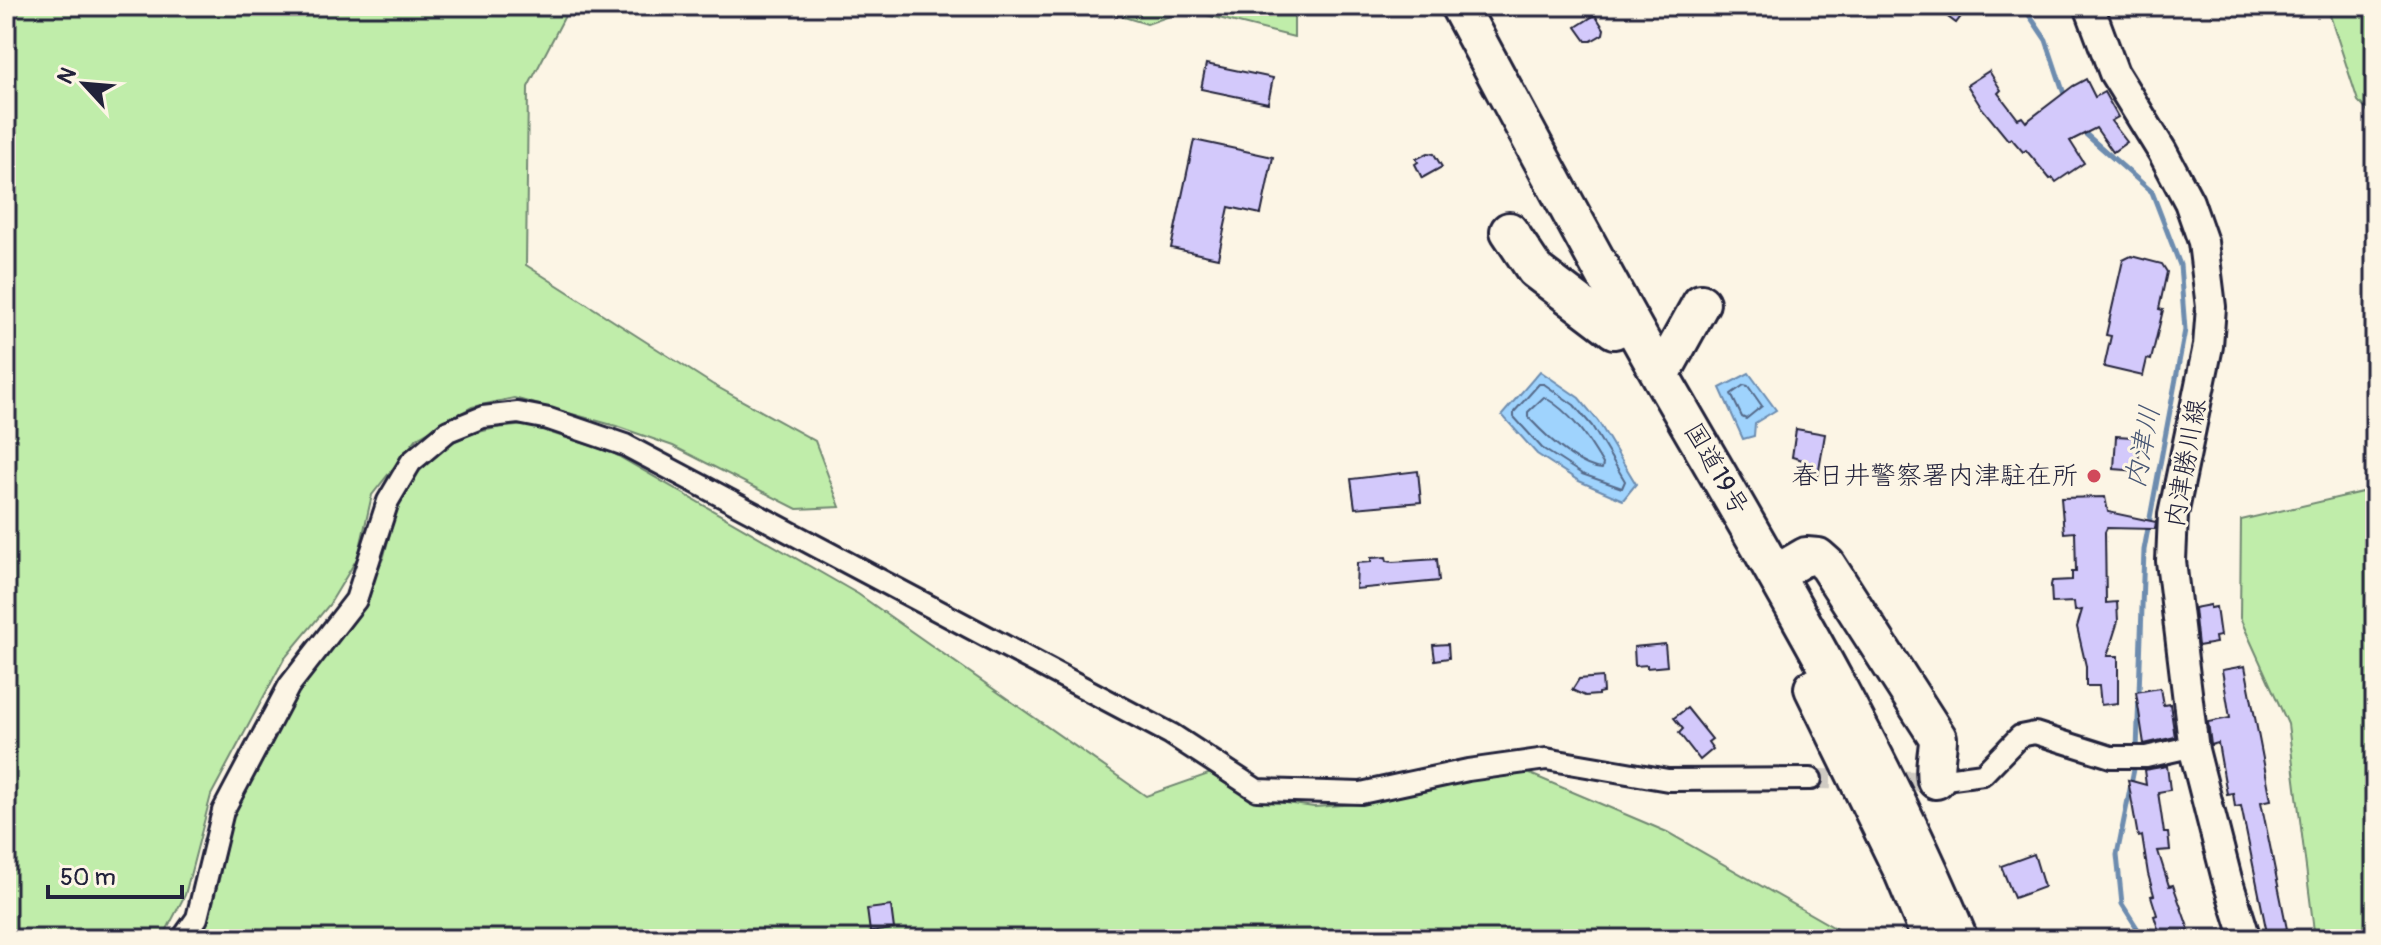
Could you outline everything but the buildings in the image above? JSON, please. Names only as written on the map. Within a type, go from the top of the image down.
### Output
[{"type":"highway","name":"国道19号","points":[[1432,6],[1762,590],[1890,844],[1931,939]]},
{"type":"highway","name":"国道19号","points":[[1459,6],[1661,375],[1777,573],[1863,731],[1933,876],[1959,939]]},
{"type":"highway","points":[[1509,231],[1535,270],[1614,330]]},
{"type":"highway","points":[[1661,375],[1701,303]]},
{"type":"highway","points":[[1777,573],[1806,556],[1818,557],[1827,565],[1938,738],[1938,754],[1931,781]]},
{"type":"main road","name":"内津勝川線","points":[[2089,6],[2114,73],[2189,202],[2203,242],[2211,307],[2208,346],[2173,515],[2171,561],[2194,750],[2227,879],[2246,939]]},
{"type":"street","points":[[182,939],[197,918],[223,811],[289,686],[356,600],[388,501],[411,462],[448,431],[483,417],[518,413],[549,419],[625,445],[1171,734],[1257,790],[1361,793],[1468,770],[1546,759],[1668,780],[1811,779]]},
{"type":"street","points":[[1931,781],[1983,774],[2020,736],[2035,733],[2111,757],[2194,750]]},
{"type":"green space","points":[[6,6],[570,6],[528,87],[526,265],[712,384],[815,441],[840,507],[797,509],[673,446],[616,426],[514,398],[472,407],[417,438],[372,495],[358,557],[329,605],[284,659],[211,795],[185,895],[162,939],[6,939]]},
{"type":"green space","points":[[1087,6],[1294,6],[1294,37],[1187,10],[1147,24]]},
{"type":"green space","points":[[2327,6],[2375,6],[2375,119],[2358,101]]},
{"type":"green space","points":[[526,425],[611,452],[858,594],[1146,796],[1214,772],[1248,791],[1279,802],[1314,807],[1357,804],[1477,778],[1528,773],[1667,832],[1840,931],[1845,939],[195,939],[218,884],[236,801],[304,678],[365,599],[384,556],[398,502],[416,474],[449,444],[470,434]]},
{"type":"green space","points":[[2375,489],[2375,939],[2315,939],[2288,724],[2240,618],[2241,520]]},
{"type":"water","points":[[1540,371],[1579,398],[1598,421],[1636,484],[1623,500],[1579,481],[1537,454],[1502,415]]},
{"type":"water","points":[[1749,373],[1776,410],[1755,423],[1754,436],[1743,439],[1720,388]]},
{"type":"waterway","name":"内津川","points":[[2023,6],[2046,40],[2065,97]]},
{"type":"waterway","name":"内津川","points":[[2081,130],[2152,192],[2180,265],[2185,330],[2144,550],[2137,750]]},
{"type":"waterway","name":"内津川","points":[[2135,764],[2117,855],[2122,904],[2144,939]]},
{"type":"tunnel","points":[[1811,779],[1926,781]]},
{"type":"place","name":"春日井警察署内津駐在所","points":[[2094,476]]}]
